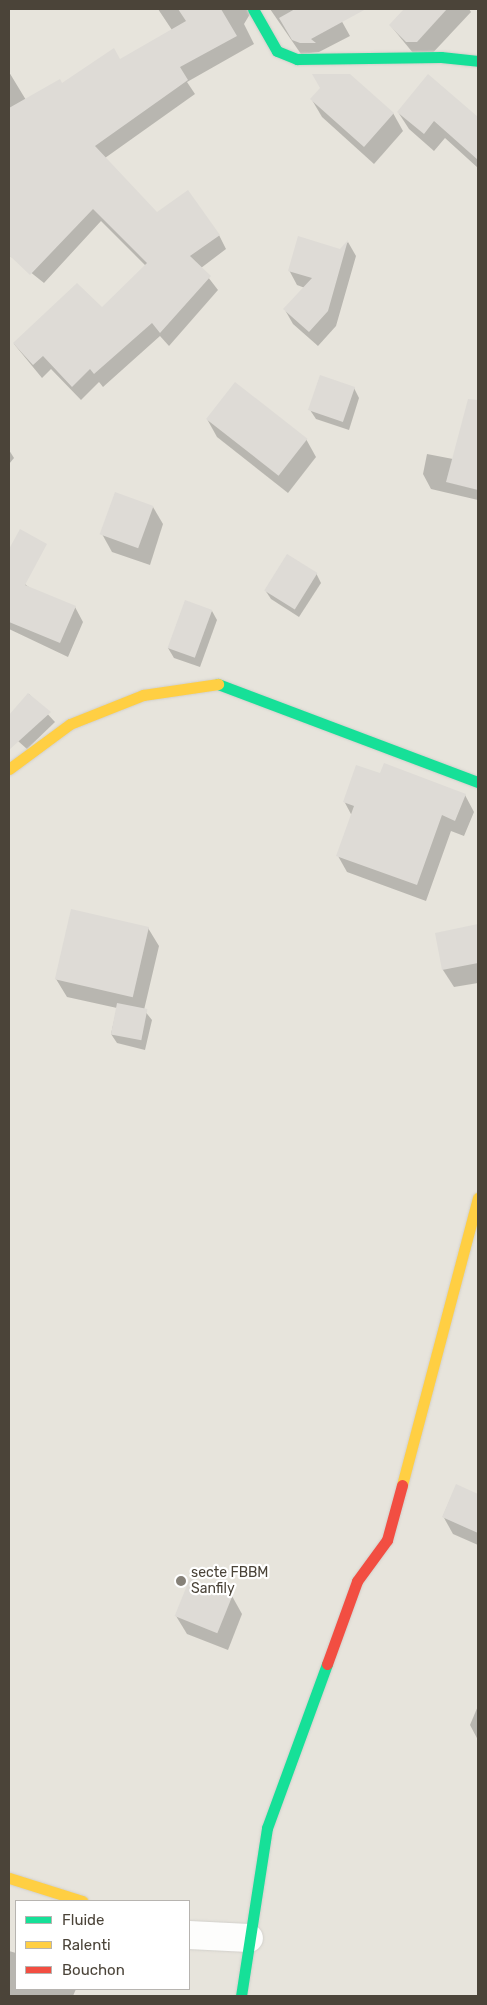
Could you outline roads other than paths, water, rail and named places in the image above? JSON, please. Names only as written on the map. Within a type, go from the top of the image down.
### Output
[{"type":"street","points":[[253,9],[277,51],[297,59],[441,57],[478,61]]},
{"type":"street","points":[[9,769],[70,724],[143,695],[218,684],[478,782]]},
{"type":"street","points":[[241,1996],[267,1828],[357,1582],[387,1540],[478,1198]]},
{"type":"street","points":[[9,1878],[79,1900]]},
{"type":"street","points":[[190,1935],[249,1938]]},
{"type":"place","name":"secte FBBM Sanfily","points":[[181,1581]]}]
